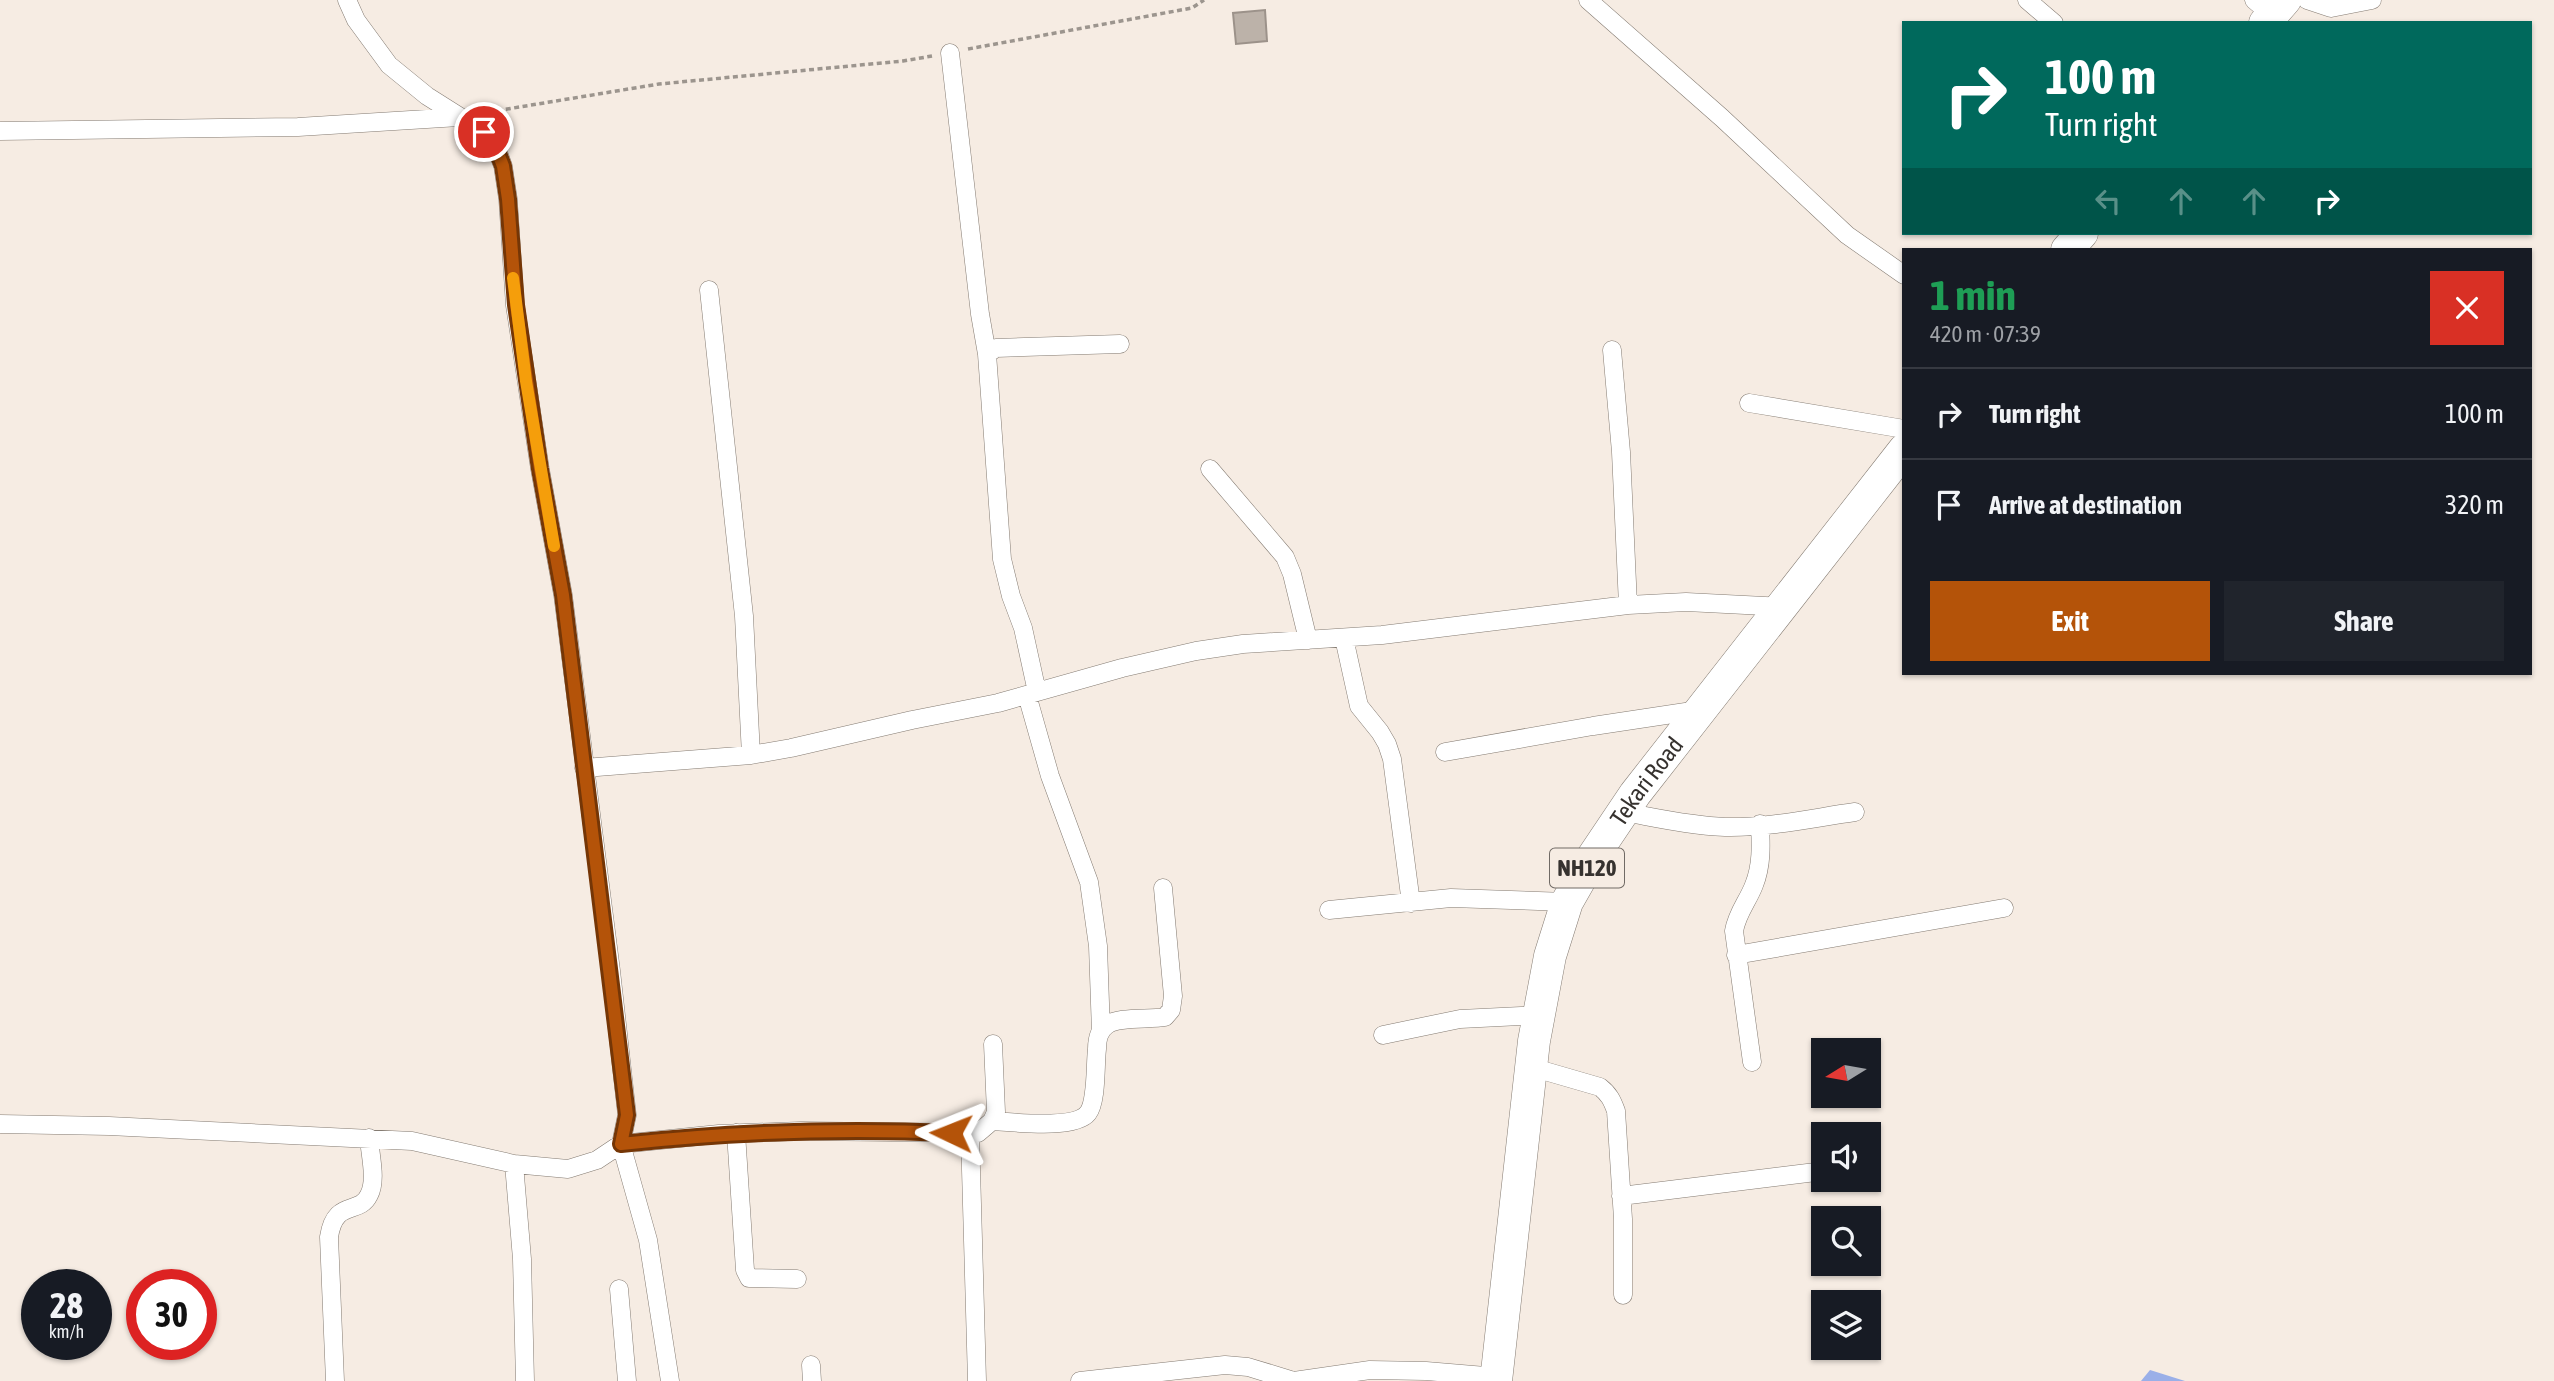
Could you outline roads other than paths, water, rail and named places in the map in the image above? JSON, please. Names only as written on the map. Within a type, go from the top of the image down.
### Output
[{"type":"highway","name":"Tekari Road","points":[[1496,1379],[1531,1067],[1550,956],[1567,902],[1623,812],[1902,453]]},
{"type":"street","points":[[347,0],[356,20],[389,65],[427,96],[484,132],[496,148],[503,166],[516,305],[540,469],[563,595],[627,1115],[621,1144],[648,1240],[670,1381]]},
{"type":"street","points":[[1588,0],[1722,118],[1847,235],[1902,274]]},
{"type":"street","points":[[2027,0],[2052,21]]},
{"type":"street","points":[[2307,0],[2331,8],[2372,0]]},
{"type":"street","points":[[950,52],[987,354],[1002,559],[1011,596],[1023,628],[1032,693],[1050,776],[1089,881],[1098,946],[1101,1031]]},
{"type":"street","points":[[0,131],[298,127],[459,117]]},
{"type":"street","points":[[709,290],[744,616],[751,755]]},
{"type":"street","points":[[987,354],[996,348],[1120,344]]},
{"type":"street","points":[[1612,350],[1621,452],[1628,605]]},
{"type":"street","points":[[1749,403],[1902,429]]},
{"type":"street","points":[[1210,469],[1285,557],[1292,574],[1308,640]]},
{"type":"street","points":[[584,768],[751,755],[791,748],[1032,693],[1196,650],[1243,644],[1344,638],[1628,605],[1686,603],[1783,607]]},
{"type":"street","points":[[1344,638],[1359,706],[1383,738],[1392,759],[1411,903]]},
{"type":"street","points":[[1445,752],[1702,710]]},
{"type":"street","points":[[1623,812],[1701,825],[1760,824],[1855,812]]},
{"type":"street","points":[[1752,1062],[1734,931],[1736,920],[1755,882],[1760,861],[1760,824]]},
{"type":"street","points":[[992,1121],[1029,1124],[1081,1119],[1089,1112],[1092,1102],[1097,1041],[1101,1031],[1107,1024],[1118,1020],[1165,1017],[1171,1010],[1173,996],[1163,888]]},
{"type":"street","points":[[1329,909],[1451,898],[1567,902]]},
{"type":"street","points":[[1736,955],[2004,908]]},
{"type":"street","points":[[1383,1035],[1460,1019],[1539,1015]]},
{"type":"street","points":[[0,1124],[123,1126],[412,1141],[514,1164],[568,1169],[597,1160],[621,1144],[736,1133],[869,1131],[970,1134],[985,1129],[992,1121],[997,1103],[993,1044]]},
{"type":"street","points":[[1531,1067],[1600,1087],[1608,1093],[1616,1111],[1623,1295]]},
{"type":"street","points":[[736,1133],[744,1270],[749,1278],[797,1279]]},
{"type":"street","points":[[970,1134],[977,1381]]},
{"type":"street","points":[[335,1381],[329,1237],[332,1223],[339,1213],[368,1198],[372,1172],[369,1138]]},
{"type":"street","points":[[514,1164],[522,1259],[525,1381]]},
{"type":"street","points":[[1621,1196],[1811,1173]]},
{"type":"street","points":[[619,1289],[627,1381]]},
{"type":"street","points":[[1080,1381],[1225,1365],[1248,1367],[1279,1378],[1303,1381],[1370,1370],[1426,1371],[1496,1379]]},
{"type":"water","points":[[2150,1370],[2185,1381],[2141,1381]]}]
